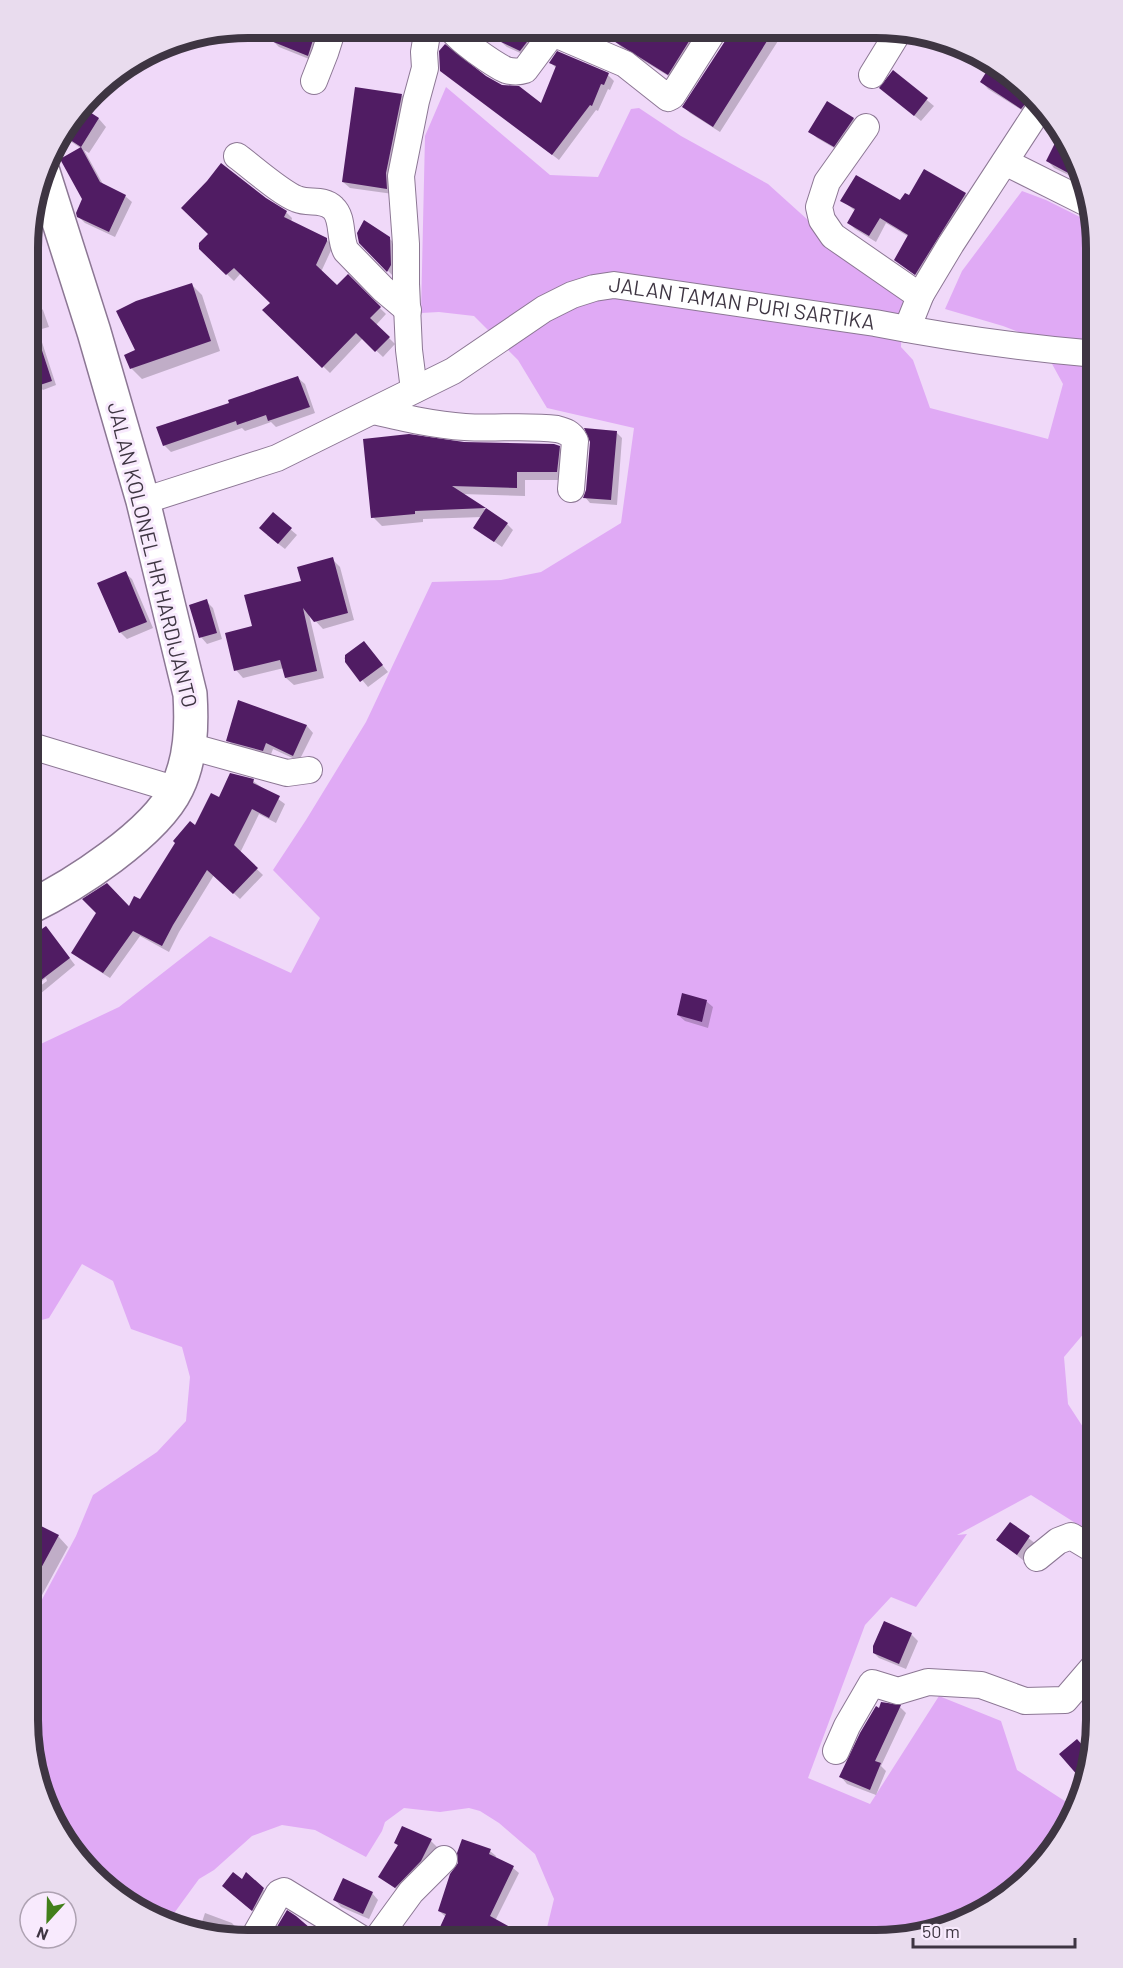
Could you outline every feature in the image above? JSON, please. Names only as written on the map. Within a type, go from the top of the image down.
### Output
[{"type":"main road","name":"JALAN KOLONEL HR HARDIJANTO","points":[[38,902],[106,861],[148,828],[177,789],[187,759],[192,724],[190,694],[143,501],[94,332],[47,186]]},
{"type":"street","points":[[314,81],[330,38]]},
{"type":"street","points":[[414,390],[409,350],[401,176],[425,68],[426,38]]},
{"type":"street","points":[[459,38],[505,69],[516,72],[525,70],[549,38]]},
{"type":"street","points":[[590,38],[670,98],[709,38]]},
{"type":"street","points":[[873,75],[894,39]]},
{"type":"street","points":[[907,329],[921,294],[1036,113]]},
{"type":"street","points":[[866,126],[827,182],[819,207],[822,220],[833,236],[911,290],[921,294]]},
{"type":"street","points":[[237,156],[295,198],[322,202],[333,208],[338,216],[342,243],[346,251],[383,289],[408,310]]},
{"type":"street","points":[[1005,162],[1079,199]]},
{"type":"street","name":"JALAN TAMAN PURI SARTIKA","points":[[143,501],[277,458],[453,371],[544,309],[572,295],[594,288],[614,285],[874,322],[907,329],[1086,353]]},
{"type":"street","points":[[374,411],[427,424],[559,429],[571,434],[575,441],[571,489]]},
{"type":"street","points":[[189,746],[287,773],[309,770]]},
{"type":"street","points":[[38,748],[177,789]]},
{"type":"street","points":[[1037,1558],[1058,1541],[1071,1536],[1085,1544]]},
{"type":"street","points":[[836,1751],[847,1726],[872,1683],[898,1691],[928,1682],[981,1685],[1025,1701],[1065,1700],[1085,1676]]},
{"type":"street","points":[[387,1930],[411,1892],[444,1859]]},
{"type":"street","points":[[258,1930],[279,1893],[284,1891],[367,1930]]},
{"type":"shaded area","points":[[446,87],[550,175],[598,177],[631,109],[639,108],[681,136],[768,184],[849,257],[903,300],[901,347],[913,360],[930,408],[1048,439],[1063,384],[1039,340],[1003,326],[945,309],[962,271],[1022,191],[1084,219],[1086,247],[1085,1332],[1064,1357],[1068,1404],[1085,1430],[1085,1529],[1031,1495],[957,1535],[967,1534],[916,1607],[891,1597],[865,1625],[808,1778],[870,1804],[939,1696],[1001,1721],[1017,1770],[1069,1804],[1042,1848],[1024,1869],[992,1895],[969,1909],[930,1923],[903,1929],[876,1930],[546,1930],[554,1899],[535,1854],[499,1823],[480,1811],[469,1808],[440,1812],[404,1808],[385,1822],[366,1857],[315,1830],[282,1825],[252,1836],[214,1870],[199,1879],[173,1917],[142,1902],[99,1869],[73,1837],[59,1814],[45,1775],[39,1748],[38,1607],[76,1536],[93,1495],[157,1452],[186,1421],[190,1377],[182,1347],[131,1329],[113,1281],[82,1264],[49,1318],[38,1321],[38,1045],[119,1007],[210,936],[291,973],[320,918],[273,870],[366,722],[432,582],[501,580],[541,572],[621,523],[634,428],[547,408],[518,360],[474,316],[439,312],[421,313],[425,136]]},
{"type":"building","points":[[272,38],[314,38],[308,56],[271,41]]},
{"type":"building","points":[[500,38],[530,38],[520,51],[499,41]]},
{"type":"building","points":[[613,38],[691,38],[668,75],[612,40]]},
{"type":"building","points":[[727,38],[769,38],[713,127],[682,107]]},
{"type":"building","points":[[445,44],[486,76],[502,85],[519,86],[541,103],[556,66],[549,63],[557,51],[609,73],[604,85],[601,84],[592,106],[590,105],[552,155],[440,71],[439,51]]},
{"type":"building","points":[[893,70],[928,98],[914,116],[879,88]]},
{"type":"building","points":[[987,70],[1026,102],[1021,109],[980,82]]},
{"type":"building","points":[[355,87],[402,94],[386,173],[387,189],[342,182]]},
{"type":"building","points":[[827,101],[854,118],[834,147],[808,132]]},
{"type":"building","points":[[89,111],[99,118],[81,147],[68,139]]},
{"type":"building","points":[[1056,141],[1072,175],[1046,161]]},
{"type":"building","points":[[81,147],[100,182],[126,195],[109,232],[77,217],[76,213],[82,199],[60,159]]},
{"type":"building","points":[[221,163],[266,198],[287,211],[284,217],[327,238],[316,265],[337,285],[348,274],[381,307],[370,318],[390,337],[375,352],[356,333],[322,368],[262,310],[270,303],[234,268],[226,275],[199,249],[199,243],[208,234],[181,208]]},
{"type":"building","points":[[924,169],[966,193],[915,275],[894,260],[908,235],[880,218],[869,236],[847,223],[855,209],[840,201],[856,175],[900,200],[905,193],[909,195]]},
{"type":"building","points":[[364,220],[390,237],[391,265],[387,272],[359,243],[357,233]]},
{"type":"building","points":[[192,283],[211,341],[130,369],[124,355],[135,350],[116,311],[136,301]]},
{"type":"building","points":[[38,338],[52,381],[38,386]]},
{"type":"building","points":[[298,376],[310,407],[268,421],[266,415],[237,425],[236,421],[163,446],[156,427],[229,403],[228,400]]},
{"type":"building","points":[[584,428],[617,431],[611,500],[583,498],[586,490],[590,442]]},
{"type":"building","points":[[409,434],[464,442],[554,444],[560,446],[557,472],[517,472],[517,488],[452,486],[486,508],[415,511],[415,514],[371,518],[363,439]]},
{"type":"building","points":[[486,508],[508,523],[494,542],[473,528]]},
{"type":"building","points":[[273,512],[292,528],[278,544],[259,528]]},
{"type":"building","points":[[333,557],[348,613],[314,622],[303,608],[317,671],[285,678],[280,660],[234,671],[225,633],[252,626],[244,595],[301,581],[297,567]]},
{"type":"building","points":[[126,571],[147,622],[119,633],[97,583]]},
{"type":"building","points":[[207,599],[217,633],[199,638],[189,605]]},
{"type":"building","points":[[364,641],[383,665],[360,682],[345,662],[345,655]]},
{"type":"building","points":[[238,700],[307,725],[293,756],[266,743],[263,751],[226,741]]},
{"type":"building","points":[[230,773],[254,779],[253,783],[280,796],[269,818],[252,809],[234,845],[258,868],[233,894],[207,870],[162,946],[133,931],[103,973],[71,953],[96,913],[82,899],[107,883],[129,906],[134,896],[140,899],[175,843],[173,841],[190,821],[195,825],[211,793],[219,797]]},
{"type":"building","points":[[46,926],[70,958],[38,982],[38,932]]},
{"type":"building","points":[[682,993],[707,1000],[702,1022],[677,1015]]},
{"type":"building","points":[[1010,1522],[1030,1536],[1017,1555],[996,1540]]},
{"type":"building","points":[[38,1524],[59,1535],[38,1574]]},
{"type":"building","points":[[884,1621],[912,1633],[899,1664],[873,1653],[873,1646]]},
{"type":"building","points":[[881,1702],[901,1705],[875,1761],[881,1763],[870,1790],[839,1777],[860,1733],[876,1706],[879,1708]]},
{"type":"building","points":[[1077,1739],[1083,1746],[1078,1776],[1059,1754]]},
{"type":"building","points":[[402,1826],[432,1839],[421,1861],[395,1888],[378,1877],[398,1845],[394,1843]]},
{"type":"building","points":[[462,1839],[491,1849],[489,1854],[514,1866],[490,1916],[516,1930],[439,1930],[446,1914],[438,1911],[450,1874],[458,1863],[457,1853]]},
{"type":"building","points":[[233,1872],[242,1879],[246,1872],[264,1888],[252,1911],[222,1886]]},
{"type":"building","points":[[343,1878],[373,1892],[363,1914],[333,1900]]},
{"type":"building","points":[[287,1910],[312,1930],[275,1930]]}]
